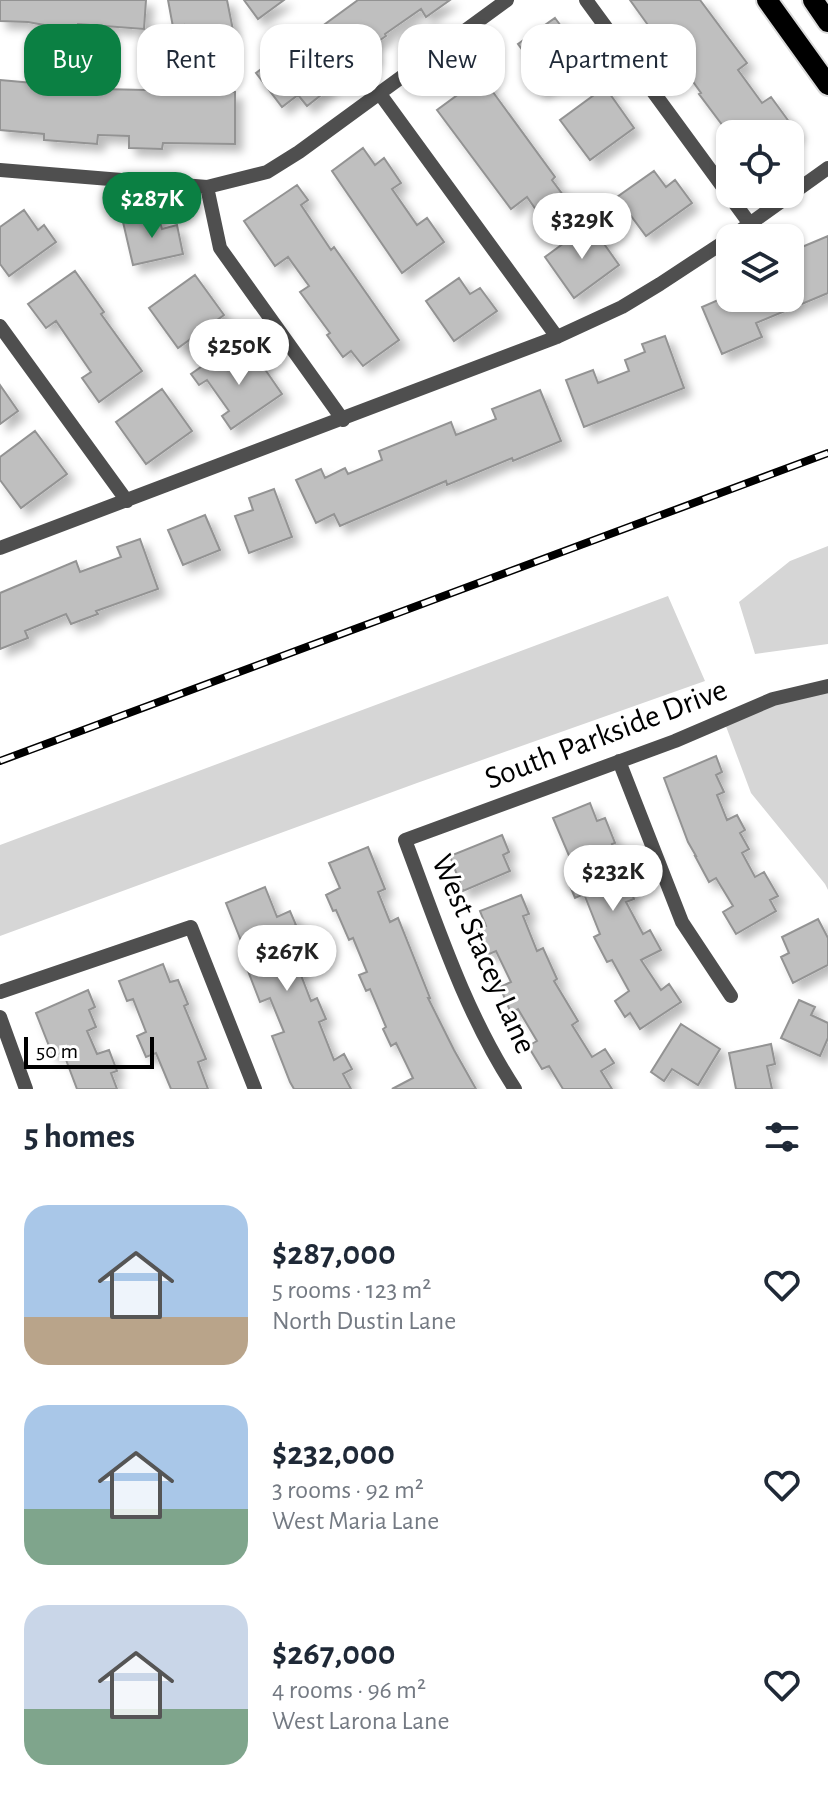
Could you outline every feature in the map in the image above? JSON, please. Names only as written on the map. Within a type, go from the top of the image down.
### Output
[{"type":"main road","points":[[767,0],[828,85]]},
{"type":"main road","points":[[813,0],[828,22]]},
{"type":"street","points":[[382,93],[507,0]]},
{"type":"street","points":[[586,0],[750,224],[828,168]]},
{"type":"street","points":[[0,170],[207,187],[267,172],[377,96]]},
{"type":"street","points":[[381,96],[557,337]]},
{"type":"street","points":[[207,187],[220,248],[343,420]]},
{"type":"street","points":[[0,548],[557,337],[635,299],[716,247]]},
{"type":"street","points":[[0,326],[127,501]]},
{"type":"street","name":"South Parkside Drive","points":[[405,840],[675,741],[773,699],[828,686]]},
{"type":"street","points":[[619,761],[682,922],[731,996]]},
{"type":"street","name":"West Stacey Lane","points":[[405,840],[464,996],[498,1063],[515,1089]]},
{"type":"street","points":[[0,992],[191,927],[255,1089]]},
{"type":"street","points":[[0,1017],[26,1089]]},
{"type":"shaded area","points":[[828,546],[828,644],[755,654],[739,602],[790,561]]},
{"type":"shaded area","points":[[668,596],[705,681],[0,936],[0,845]]},
{"type":"shaded area","points":[[828,686],[828,890],[751,793],[724,721]]},
{"type":"building","points":[[0,0],[146,0],[144,24],[137,24],[137,28],[121,27],[121,24],[0,21]]},
{"type":"building","points":[[168,0],[227,0],[232,24],[172,24]]},
{"type":"building","points":[[244,0],[284,0],[258,19]]},
{"type":"building","points":[[358,0],[450,0],[426,17],[421,9],[382,39],[382,24],[325,24]]},
{"type":"building","points":[[630,0],[700,0],[747,63],[738,70],[762,103],[771,97],[788,120],[718,120],[696,86],[696,24],[647,24]]},
{"type":"building","points":[[0,80],[24,82],[24,96],[121,96],[121,89],[137,90],[137,96],[235,96],[235,144],[163,143],[162,149],[129,148],[129,136],[98,135],[97,144],[44,140],[44,134],[0,130]]},
{"type":"building","points":[[274,96],[297,96],[282,107]]},
{"type":"building","points":[[299,96],[320,96],[307,106]]},
{"type":"building","points":[[456,96],[496,96],[555,177],[552,180],[566,199],[541,217],[527,197],[511,209],[437,110]]},
{"type":"building","points":[[593,96],[611,96],[634,128],[590,160],[560,120]]},
{"type":"building","points":[[363,148],[375,165],[384,158],[401,183],[392,189],[417,225],[427,218],[444,242],[402,273],[332,171]]},
{"type":"building","points":[[654,171],[666,187],[675,180],[692,203],[646,236],[617,197]]},
{"type":"building","points":[[297,185],[308,200],[301,205],[399,340],[363,366],[351,351],[343,357],[327,335],[330,333],[300,292],[309,286],[288,257],[275,266],[244,221]]},
{"type":"building","points":[[24,210],[38,230],[44,225],[56,242],[9,276],[0,264],[0,227]]},
{"type":"building","points":[[158,214],[162,229],[177,225],[183,254],[133,265],[123,222]]},
{"type":"building","points":[[590,224],[619,265],[574,298],[545,257]]},
{"type":"building","points":[[828,236],[828,293],[804,303],[804,246]]},
{"type":"building","points":[[75,271],[142,371],[99,402],[82,378],[91,372],[56,321],[46,328],[28,304]]},
{"type":"building","points":[[195,275],[224,315],[178,348],[149,308]]},
{"type":"building","points":[[459,278],[470,294],[480,288],[497,311],[454,341],[426,301]]},
{"type":"building","points":[[716,301],[716,312],[782,312],[756,323],[762,337],[722,354],[702,307]]},
{"type":"building","points":[[665,336],[684,388],[584,427],[566,380],[593,370],[598,383],[629,371],[625,360],[645,352],[642,344]]},
{"type":"building","points":[[253,352],[282,394],[231,429],[222,416],[229,411],[207,380],[199,385],[191,374],[218,355],[228,370]]},
{"type":"building","points":[[0,385],[18,411],[0,424]]},
{"type":"building","points":[[162,389],[192,431],[146,464],[116,422]]},
{"type":"building","points":[[540,390],[561,441],[447,485],[446,481],[340,526],[334,514],[316,523],[296,480],[321,469],[325,478],[345,468],[348,474],[382,460],[379,451],[451,422],[456,435],[496,419],[492,409]]},
{"type":"building","points":[[35,431],[67,474],[21,508],[0,480],[0,457]]},
{"type":"building","points":[[274,489],[292,537],[249,553],[235,516],[253,510],[249,498]]},
{"type":"building","points":[[205,515],[220,550],[183,565],[168,530]]},
{"type":"building","points":[[140,539],[158,589],[96,611],[98,614],[71,624],[66,614],[25,631],[28,638],[0,649],[0,593],[76,561],[80,572],[121,557],[117,547]]},
{"type":"building","points":[[716,756],[722,772],[716,775],[724,792],[717,795],[727,820],[737,815],[745,830],[740,833],[749,849],[742,853],[755,877],[764,872],[778,896],[770,900],[776,911],[736,934],[723,912],[733,906],[716,878],[709,882],[688,842],[664,778]]},
{"type":"building","points":[[590,803],[597,821],[605,818],[615,843],[612,844],[634,899],[626,902],[643,934],[650,930],[661,950],[641,960],[661,990],[669,984],[681,1002],[640,1029],[630,1013],[625,1017],[615,1001],[629,991],[612,960],[607,962],[594,937],[600,934],[584,894],[575,898],[566,876],[576,872],[553,818]]},
{"type":"building","points":[[502,835],[509,852],[503,855],[510,871],[463,891],[450,856]]},
{"type":"building","points":[[368,847],[385,889],[378,892],[390,922],[398,918],[428,998],[476,1089],[392,1089],[413,1078],[396,1043],[391,1046],[370,989],[366,991],[359,975],[367,972],[353,938],[349,940],[326,895],[340,888],[329,863]]},
{"type":"building","points":[[265,887],[277,917],[290,911],[296,925],[292,927],[303,953],[294,957],[311,1001],[317,998],[326,1019],[319,1022],[334,1060],[344,1054],[352,1069],[343,1074],[351,1089],[294,1089],[290,1082],[272,1036],[284,1032],[270,998],[260,1002],[243,958],[247,956],[226,903]]},
{"type":"building","points":[[521,895],[529,914],[523,916],[537,951],[543,948],[557,979],[554,981],[578,1021],[572,1025],[592,1057],[605,1049],[614,1063],[601,1071],[612,1089],[563,1089],[549,1066],[542,1069],[528,1046],[537,1041],[518,1009],[511,1013],[500,987],[511,982],[496,951],[487,955],[476,930],[486,926],[480,911]]},
{"type":"building","points":[[818,919],[828,938],[828,965],[793,983],[781,957],[789,953],[782,937]]},
{"type":"building","points":[[163,964],[170,982],[178,980],[188,1004],[184,1006],[206,1059],[198,1062],[208,1089],[171,1089],[156,1053],[146,1057],[137,1036],[146,1032],[133,999],[127,1001],[119,981]]},
{"type":"building","points":[[88,990],[95,1007],[89,1010],[96,1027],[87,1031],[97,1054],[109,1050],[117,1071],[111,1073],[117,1089],[77,1089],[63,1052],[53,1056],[36,1013]]},
{"type":"building","points":[[799,1000],[815,1007],[811,1015],[828,1023],[828,1038],[820,1056],[781,1038]]},
{"type":"building","points":[[681,1024],[720,1049],[698,1085],[672,1069],[664,1081],[651,1072]]},
{"type":"building","points":[[771,1044],[775,1064],[767,1066],[772,1089],[736,1089],[729,1053]]},
{"type":"railway","points":[[0,761],[828,453]]}]
